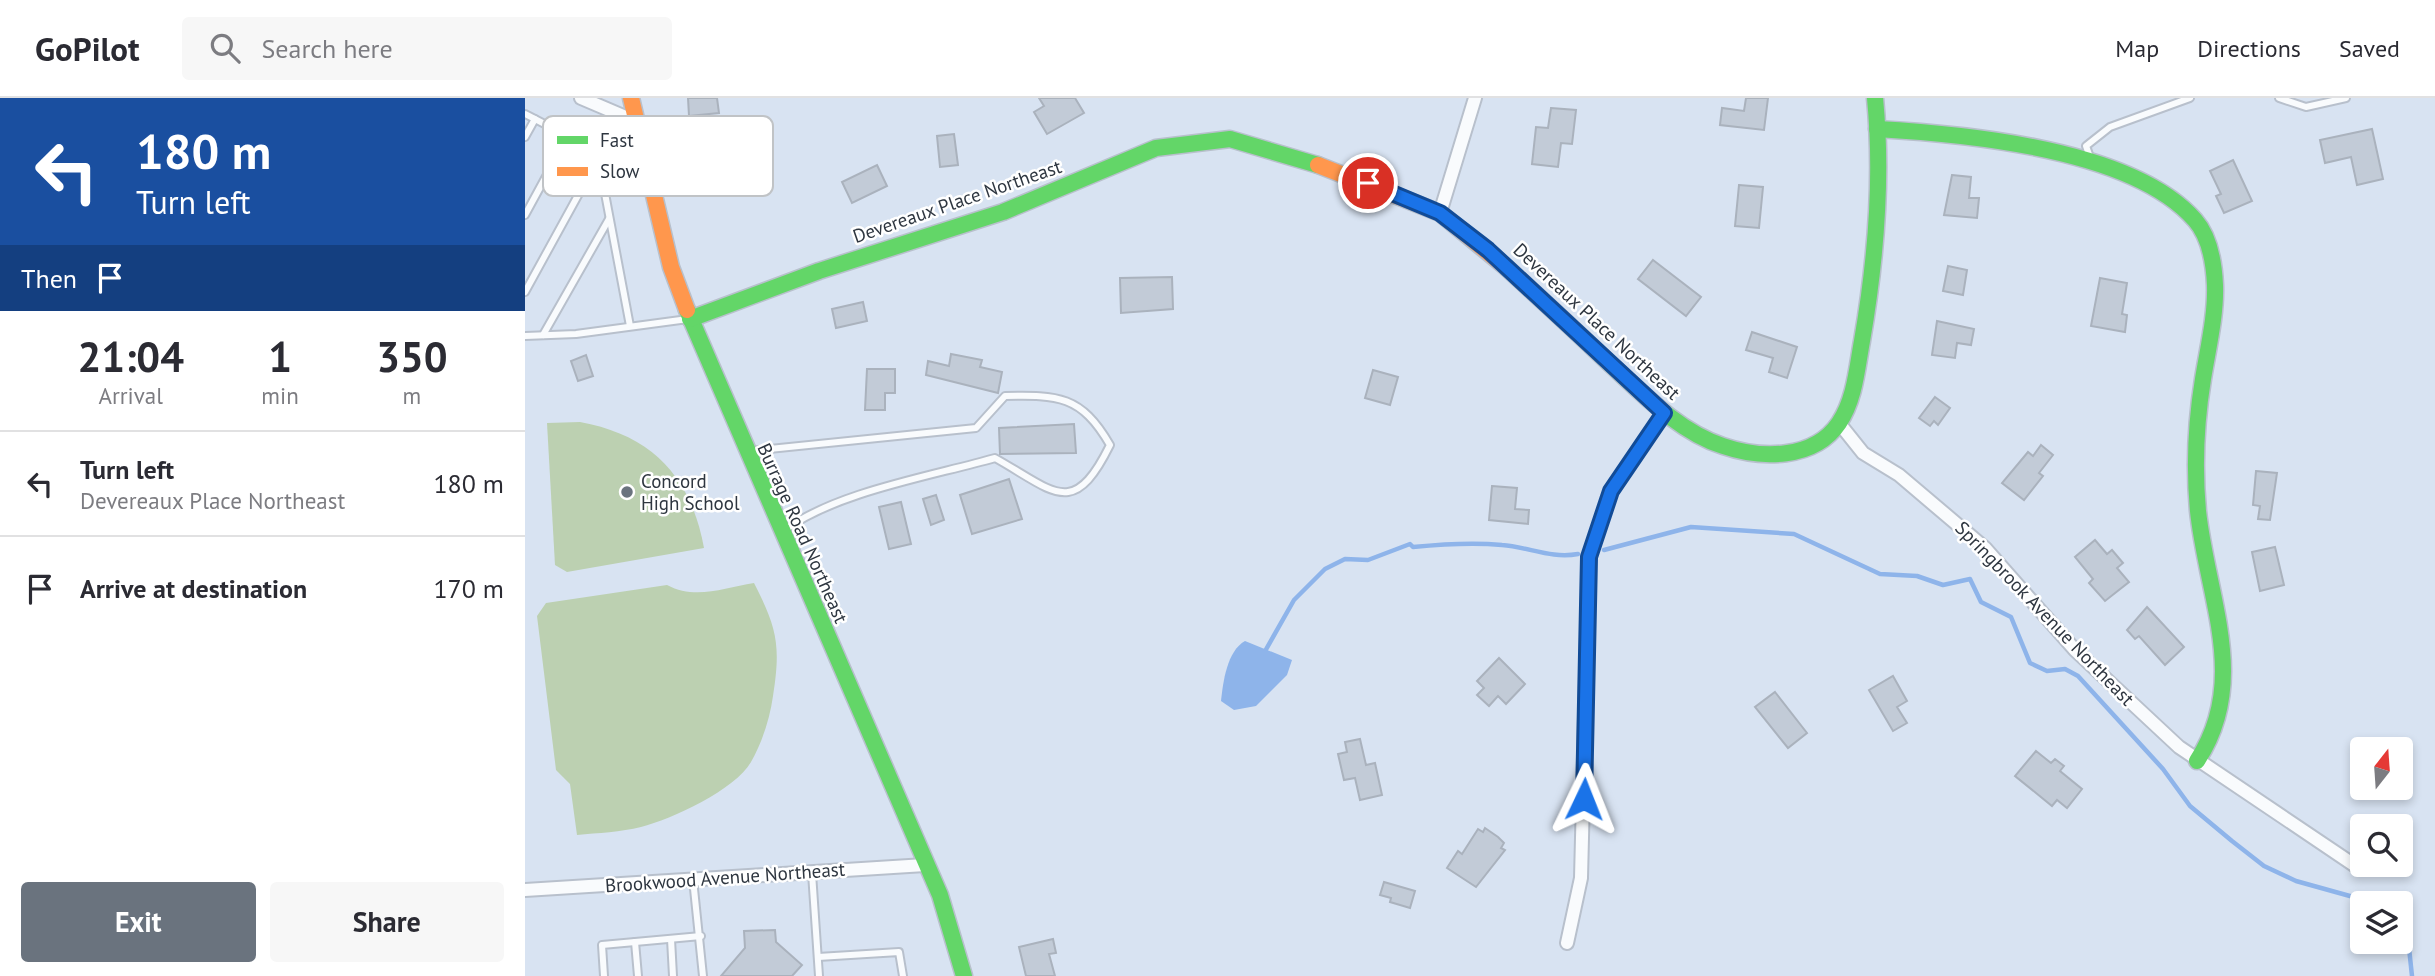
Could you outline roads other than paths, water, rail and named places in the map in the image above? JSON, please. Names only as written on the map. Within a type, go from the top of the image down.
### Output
[{"type":"street","points":[[581,98],[623,116]]},
{"type":"street","name":"Burrage Road Northeast","points":[[631,98],[634,116]]},
{"type":"street","points":[[1440,213],[1475,98]]},
{"type":"street","name":"Devereaux Place Northeast","points":[[690,319],[819,271],[1003,212],[1156,148],[1206,140],[1245,141],[1282,152],[1440,213],[1488,250],[1664,413],[1721,446],[1760,455],[1788,454],[1820,442],[1839,423],[1853,392],[1874,277],[1881,200],[1875,98]]},
{"type":"street","points":[[1878,129],[1981,137],[2015,143],[2092,165],[2140,180],[2167,195],[2196,221],[2209,251],[2213,310],[2200,397],[2196,471],[2199,524],[2220,616],[2225,675],[2211,744],[2197,761]]},
{"type":"street","name":"Burrage Road Northeast","points":[[653,196],[671,267],[690,319],[781,534],[940,895],[964,976]]},
{"type":"street","points":[[1567,943],[1581,878],[1589,557],[1611,491],[1664,413]]},
{"type":"street","name":"Springbrook Avenue Northeast","points":[[1839,423],[1863,453],[1899,475],[1985,548],[2075,650],[2197,761],[2350,862]]},
{"type":"street","name":"Brookwood Avenue Northeast","points":[[525,890],[925,864]]},
{"type":"lane","points":[[2092,165],[2086,146],[2111,127],[2190,98]]},
{"type":"lane","points":[[2279,98],[2306,107],[2346,98]]},
{"type":"lane","points":[[525,114],[543,123]]},
{"type":"lane","points":[[525,137],[535,119]]},
{"type":"lane","points":[[525,215],[543,182]]},
{"type":"lane","points":[[525,292],[578,196]]},
{"type":"lane","points":[[605,196],[630,326]]},
{"type":"lane","points":[[543,335],[610,219]]},
{"type":"lane","points":[[525,336],[576,334],[690,319]]},
{"type":"lane","points":[[745,451],[976,428],[1005,396],[1041,395],[1054,395],[1094,417],[1110,445],[1095,475],[1079,491],[1057,492],[995,458],[863,495],[802,518],[781,534]]},
{"type":"lane","points":[[812,871],[820,976]]},
{"type":"lane","points":[[692,879],[701,936],[703,976]]},
{"type":"lane","points":[[604,976],[602,945],[701,936]]},
{"type":"lane","points":[[671,939],[673,976]]},
{"type":"lane","points":[[635,942],[638,976]]},
{"type":"lane","points":[[818,957],[899,952],[903,976]]},
{"type":"water","points":[[1245,641],[1292,660],[1287,675],[1256,706],[1234,710],[1221,701],[1223,685],[1230,659]]},
{"type":"waterway","points":[[1604,550],[1691,527],[1794,534],[1880,574],[1917,576],[1943,585],[1970,579],[1981,602],[2011,617],[2030,663],[2047,671],[2065,669],[2078,676],[2163,769],[2190,806],[2264,866],[2296,881],[2350,896]]},
{"type":"waterway","points":[[1264,653],[1294,600],[1325,569],[1345,559],[1368,560],[1410,544],[1413,547],[1491,544],[1549,554],[1578,554]]},
{"type":"waterway","points":[[2410,954],[2412,976]]},
{"type":"place","name":"Concord High School","points":[[627,492]]}]
